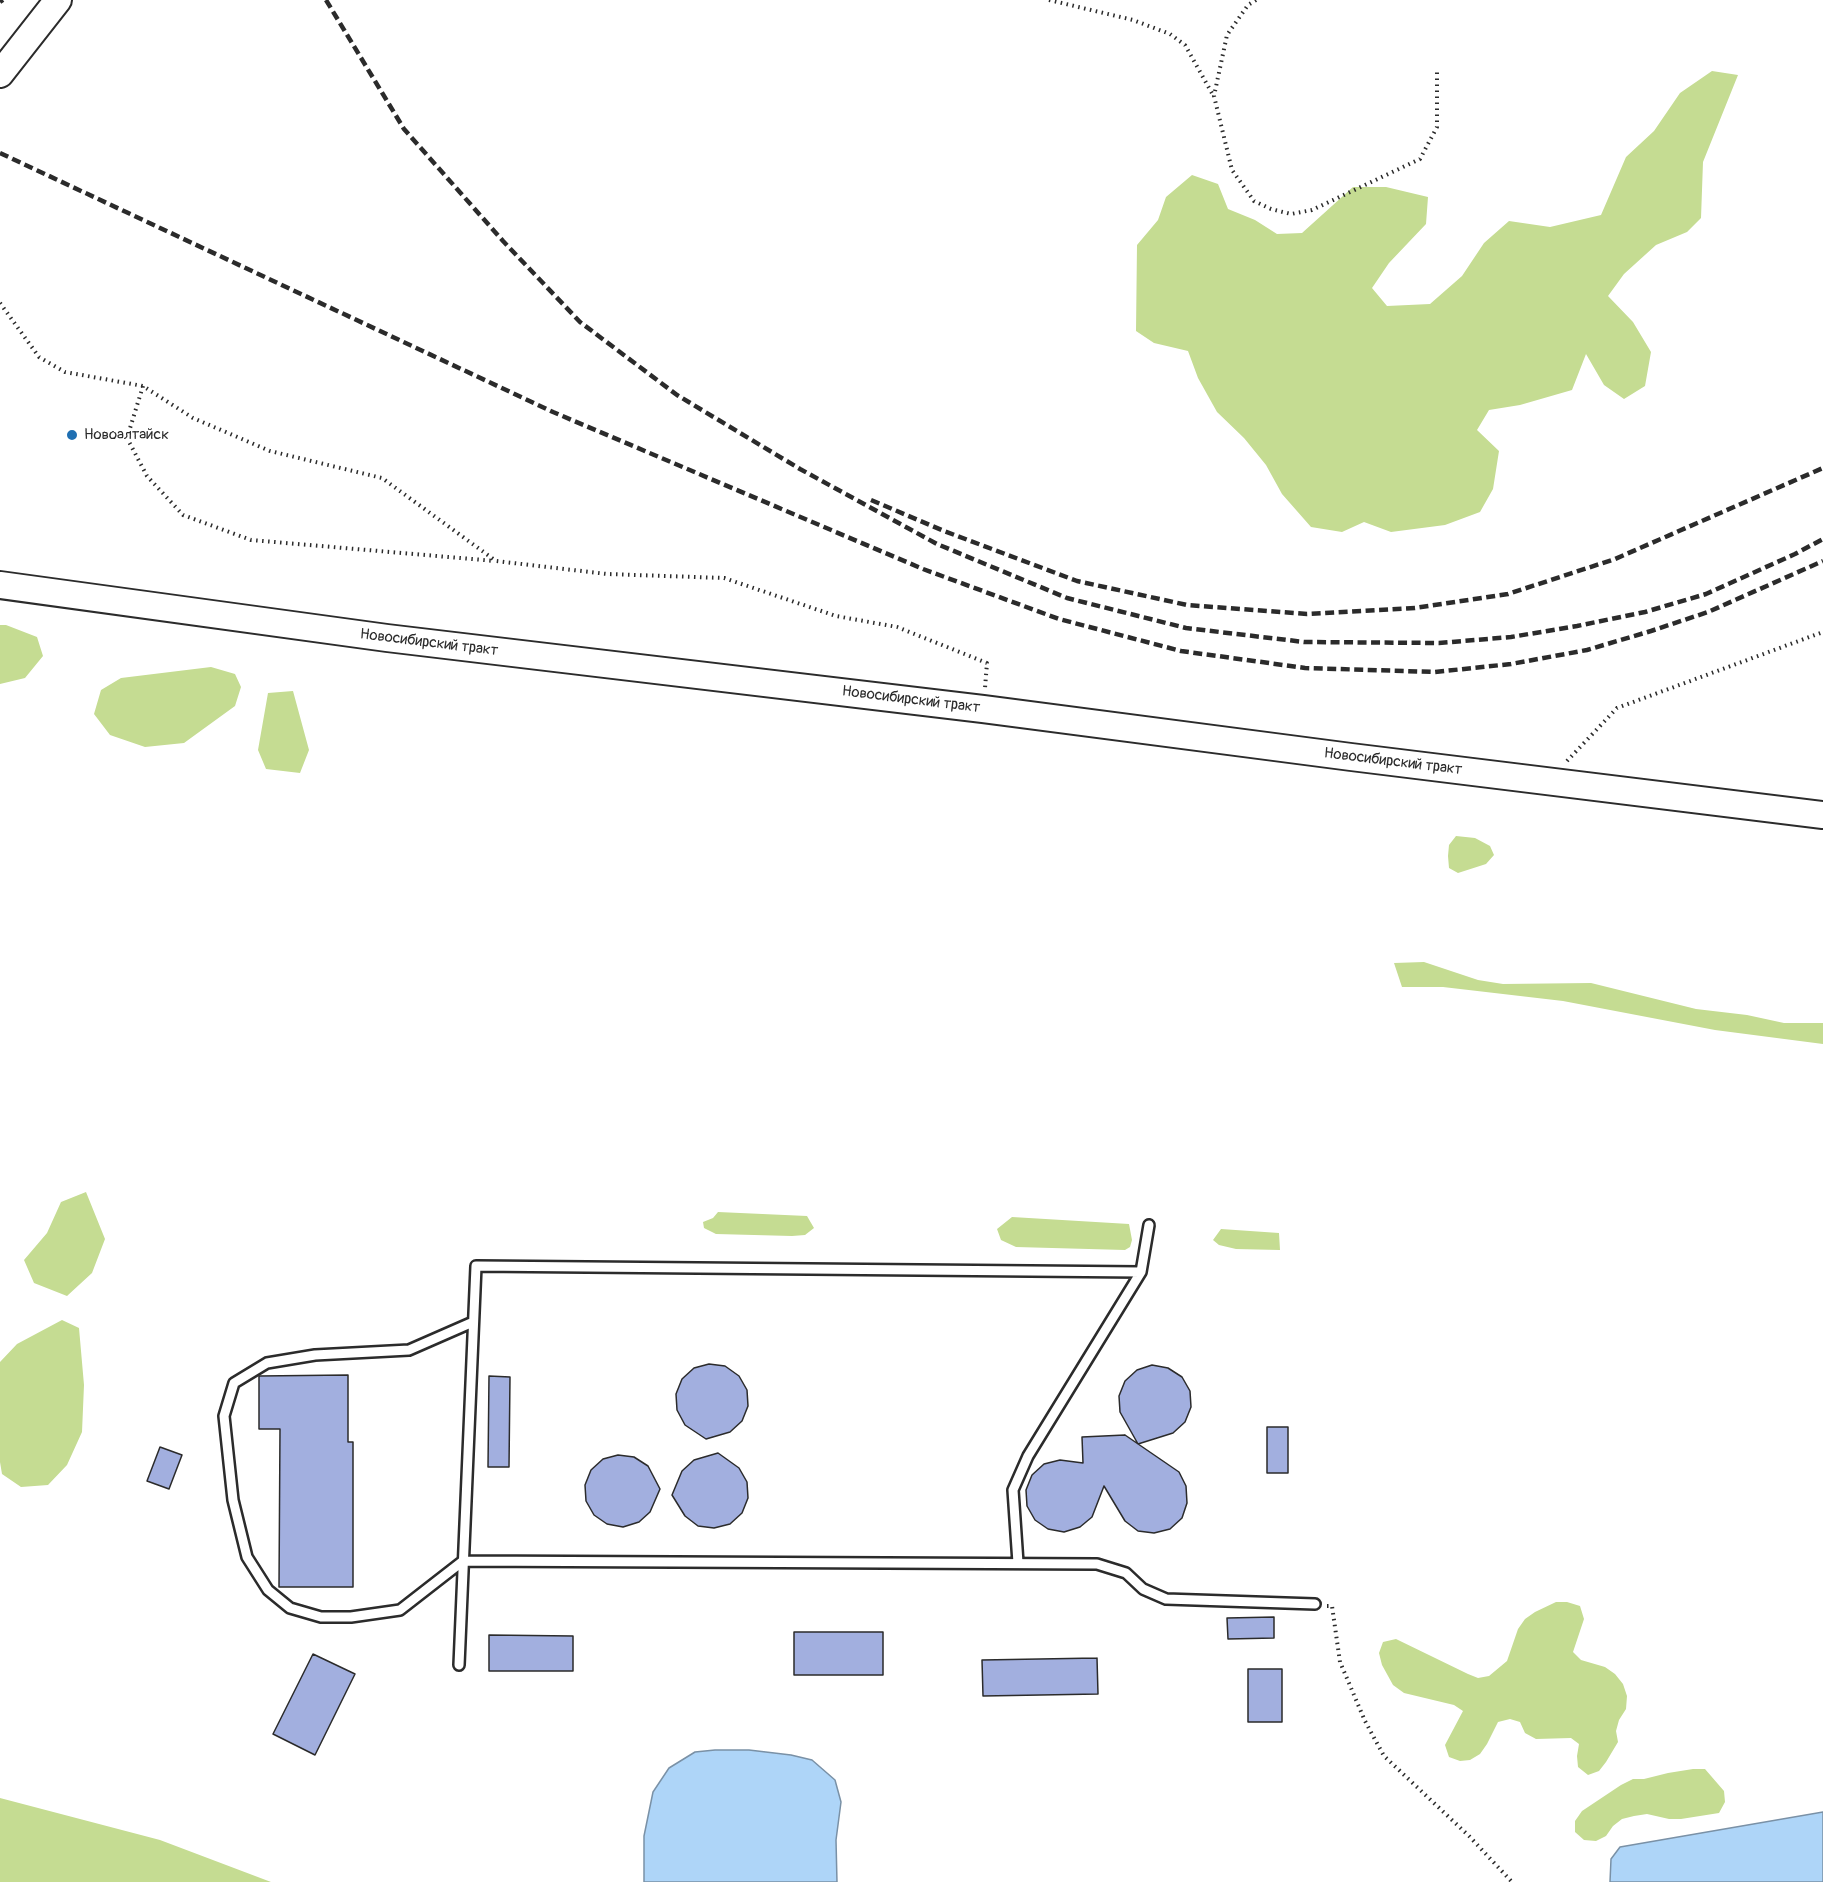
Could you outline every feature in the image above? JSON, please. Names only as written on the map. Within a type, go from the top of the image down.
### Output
[{"type":"main road","points":[[0,74],[58,0]]},
{"type":"main road","points":[[0,567],[246,609],[320,629]]},
{"type":"main road","name":"Новосибирский тракт","points":[[0,585],[320,629],[983,709],[1823,815]]},
{"type":"lane","points":[[1018,1563],[1013,1490],[1028,1456],[1141,1272],[1149,1225]]},
{"type":"lane","points":[[459,1665],[476,1266],[1141,1272]]},
{"type":"lane","points":[[473,1322],[409,1350],[315,1355],[267,1363],[234,1383],[224,1416],[232,1500],[247,1557],[268,1590],[290,1608],[321,1617],[351,1617],[399,1610],[463,1561],[1097,1564],[1126,1573],[1143,1589],[1166,1599],[1315,1604]]},
{"type":"path","points":[[1048,0],[1133,20],[1170,34],[1185,45],[1214,96],[1232,170],[1254,201],[1271,209],[1291,214],[1312,210],[1420,159],[1437,127],[1437,70]]},
{"type":"path","points":[[1214,96],[1227,35],[1248,5],[1256,0]]},
{"type":"path","points":[[0,303],[39,357],[65,372],[143,386],[193,418],[270,451],[382,478],[496,561]]},
{"type":"path","points":[[143,386],[127,438],[147,476],[183,515],[251,540],[496,561],[606,574],[724,578],[836,616],[897,627],[987,663],[983,709]]},
{"type":"path","points":[[1549,781],[1617,708],[1823,632]]},
{"type":"path","points":[[1315,1604],[1332,1606],[1340,1662],[1365,1721],[1384,1756],[1468,1836],[1512,1882]]},
{"type":"green space","points":[[1712,71],[1738,75],[1703,162],[1701,218],[1687,232],[1656,245],[1624,274],[1608,296],[1633,322],[1651,352],[1645,386],[1624,399],[1604,385],[1586,354],[1572,390],[1520,405],[1489,410],[1477,430],[1499,451],[1493,489],[1480,512],[1445,525],[1391,532],[1364,522],[1342,532],[1311,527],[1282,494],[1266,465],[1244,438],[1217,412],[1198,378],[1188,351],[1154,343],[1136,331],[1137,245],[1158,220],[1166,197],[1192,175],[1218,184],[1228,209],[1255,220],[1277,234],[1302,233],[1353,187],[1386,187],[1428,197],[1426,224],[1389,263],[1372,288],[1387,306],[1430,304],[1462,276],[1484,243],[1509,221],[1550,227],[1601,215],[1626,157],[1654,131],[1680,93]]},
{"type":"green space","points":[[0,625],[6,625],[37,637],[43,656],[25,678],[0,684]]},
{"type":"green space","points":[[211,667],[235,674],[241,687],[235,706],[184,743],[145,747],[110,735],[94,714],[101,690],[121,678]]},
{"type":"green space","points":[[293,691],[309,750],[300,773],[266,769],[258,750],[268,693]]},
{"type":"green space","points":[[1456,836],[1475,838],[1490,846],[1494,855],[1486,864],[1458,873],[1449,868],[1448,856],[1449,845]]},
{"type":"green space","points":[[1424,962],[1478,980],[1503,984],[1591,983],[1696,1009],[1747,1015],[1784,1023],[1823,1023],[1823,1044],[1715,1030],[1563,1001],[1443,987],[1402,987],[1394,963]]},
{"type":"green space","points":[[86,1192],[105,1239],[92,1273],[67,1296],[34,1283],[24,1260],[47,1233],[61,1202]]},
{"type":"green space","points":[[718,1212],[807,1216],[814,1228],[805,1235],[792,1236],[716,1234],[704,1228],[703,1222],[713,1218]]},
{"type":"green space","points":[[1012,1217],[1129,1224],[1132,1240],[1130,1247],[1125,1250],[1016,1247],[1001,1240],[997,1229]]},
{"type":"green space","points":[[1221,1229],[1279,1233],[1280,1250],[1236,1249],[1219,1245],[1213,1240]]},
{"type":"green space","points":[[62,1320],[79,1328],[84,1385],[82,1432],[67,1465],[48,1485],[21,1487],[2,1474],[0,1362],[17,1344]]},
{"type":"green space","points":[[1556,1602],[1567,1602],[1580,1606],[1584,1619],[1573,1652],[1581,1660],[1605,1667],[1615,1674],[1623,1684],[1627,1696],[1626,1709],[1619,1720],[1616,1731],[1618,1742],[1606,1762],[1599,1771],[1588,1775],[1578,1767],[1579,1744],[1571,1738],[1536,1739],[1525,1733],[1520,1722],[1510,1719],[1498,1722],[1480,1754],[1470,1760],[1460,1761],[1449,1757],[1445,1745],[1463,1711],[1454,1705],[1404,1693],[1393,1685],[1382,1665],[1379,1653],[1383,1642],[1396,1639],[1478,1678],[1489,1676],[1507,1661],[1518,1629],[1525,1619]]},
{"type":"green space","points":[[1693,1769],[1705,1769],[1724,1791],[1725,1802],[1719,1813],[1681,1819],[1647,1814],[1634,1816],[1622,1819],[1606,1836],[1596,1841],[1584,1840],[1575,1832],[1575,1821],[1582,1811],[1621,1785],[1633,1779],[1644,1779]]},
{"type":"green space","points":[[0,1798],[160,1840],[271,1882],[0,1882]]},
{"type":"water","points":[[749,1750],[812,1760],[835,1780],[841,1802],[836,1840],[837,1882],[644,1882],[644,1836],[653,1792],[669,1768],[695,1752]]},
{"type":"water","points":[[1823,1812],[1823,1882],[1610,1882],[1611,1859],[1620,1847]]},
{"type":"building","points":[[709,1364],[725,1366],[739,1376],[747,1390],[748,1406],[742,1421],[730,1432],[706,1439],[685,1425],[677,1410],[676,1394],[682,1379],[694,1368]]},
{"type":"building","points":[[1152,1365],[1168,1368],[1182,1377],[1190,1391],[1191,1407],[1185,1422],[1173,1433],[1138,1444],[1120,1412],[1119,1396],[1125,1381],[1137,1370]]},
{"type":"building","points":[[348,1375],[348,1442],[353,1442],[353,1587],[279,1587],[280,1429],[259,1429],[259,1376]]},
{"type":"building","points":[[489,1376],[510,1377],[509,1467],[488,1467]]},
{"type":"building","points":[[1267,1427],[1288,1427],[1288,1473],[1267,1473]]},
{"type":"building","points":[[1125,1435],[1179,1472],[1186,1486],[1187,1503],[1182,1518],[1170,1529],[1154,1533],[1138,1531],[1125,1521],[1104,1486],[1092,1517],[1080,1527],[1064,1532],[1048,1529],[1035,1520],[1027,1506],[1026,1490],[1032,1475],[1044,1464],[1060,1460],[1083,1463],[1082,1437]]},
{"type":"building","points":[[160,1447],[182,1455],[169,1489],[147,1481]]},
{"type":"building","points":[[718,1453],[739,1468],[747,1482],[748,1498],[742,1513],[730,1524],[714,1528],[698,1526],[685,1516],[672,1495],[682,1471],[694,1460]]},
{"type":"building","points":[[618,1455],[634,1457],[648,1466],[660,1489],[650,1512],[639,1522],[623,1527],[607,1524],[594,1515],[586,1501],[585,1485],[591,1470],[603,1459]]},
{"type":"building","points":[[1274,1617],[1274,1638],[1228,1639],[1227,1618]]},
{"type":"building","points":[[794,1632],[883,1632],[883,1675],[794,1675]]},
{"type":"building","points":[[489,1635],[573,1636],[573,1671],[489,1671]]},
{"type":"building","points":[[313,1654],[355,1674],[315,1755],[273,1734]]},
{"type":"building","points":[[1097,1658],[1098,1694],[983,1696],[982,1660]]},
{"type":"building","points":[[1248,1669],[1282,1669],[1282,1722],[1248,1722]]},
{"type":"railway","points":[[326,0],[404,129],[503,241],[580,322],[677,395],[800,469],[937,544],[1067,598],[1186,628],[1304,642],[1439,643],[1511,637],[1645,612],[1706,594],[1823,539]]},
{"type":"railway","points":[[0,153],[553,412],[923,569],[1059,619],[1181,651],[1305,668],[1435,672],[1511,664],[1587,650],[1651,631],[1708,612],[1823,561]]},
{"type":"railway","points":[[871,500],[944,531],[1077,581],[1187,605],[1307,614],[1415,608],[1508,594],[1615,559],[1823,468]]},
{"type":"place","name":"Новоалтайск","points":[[72,435]]}]
